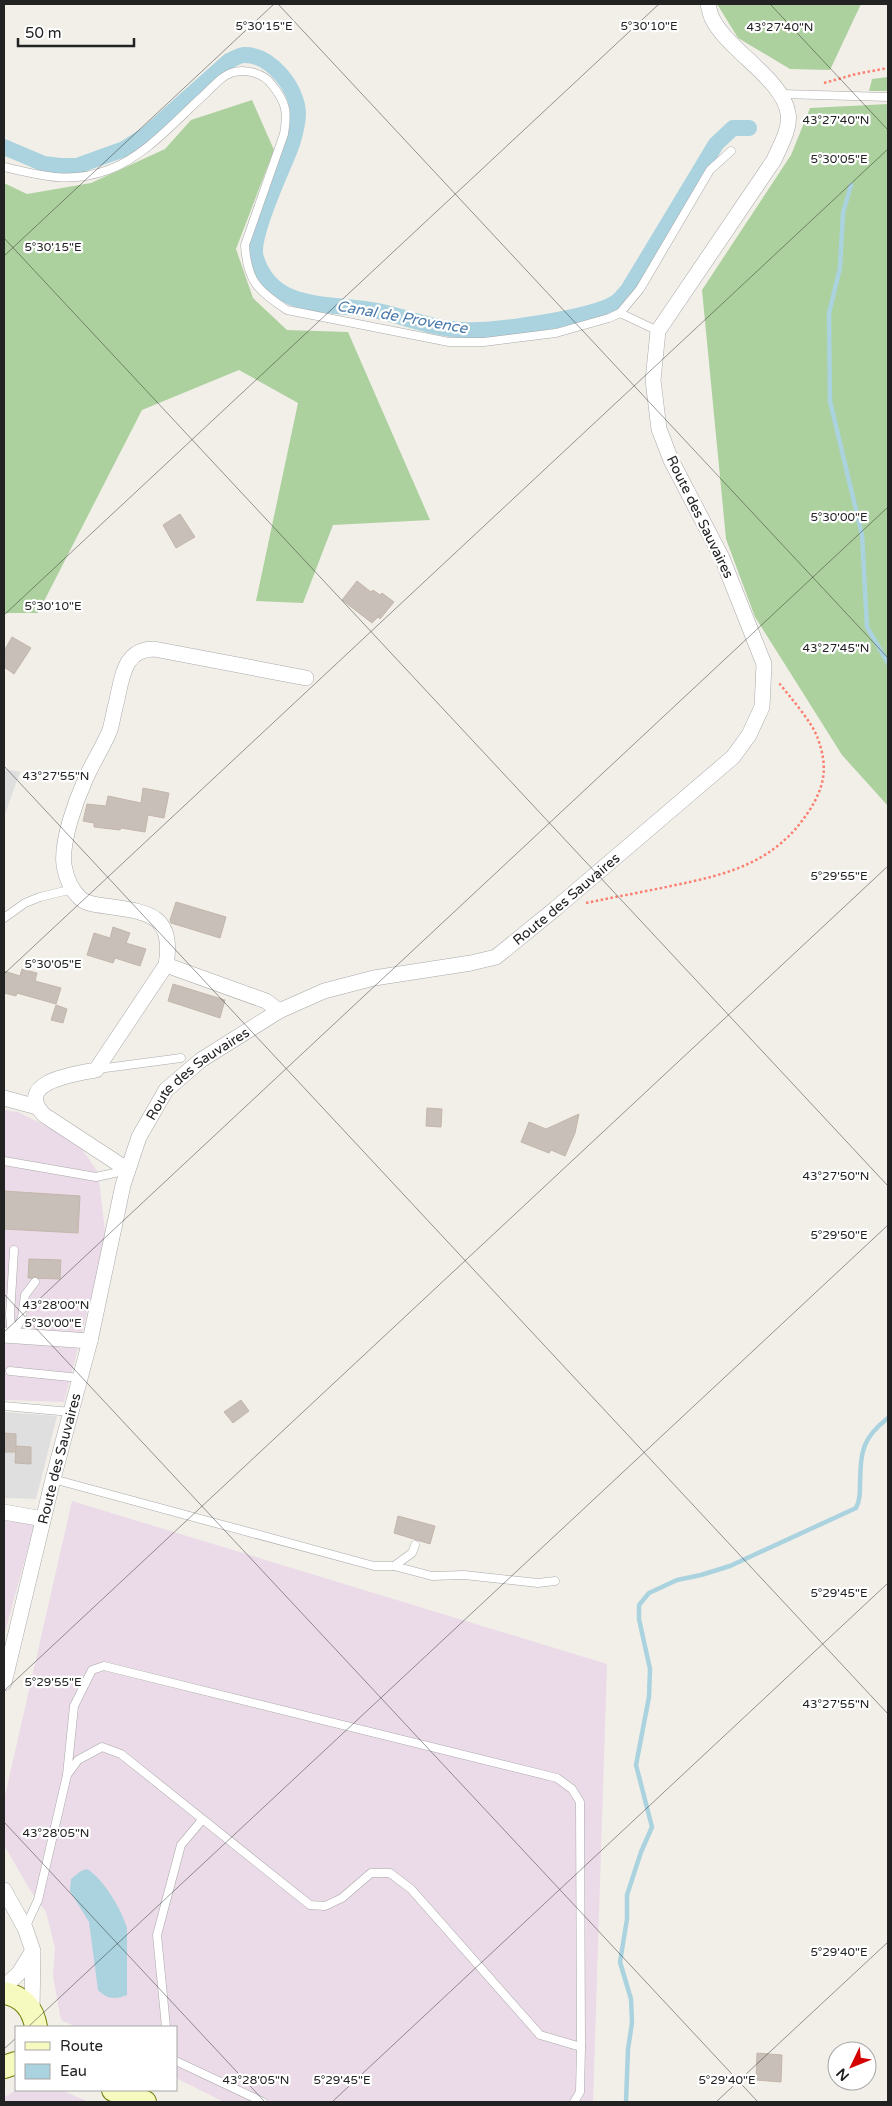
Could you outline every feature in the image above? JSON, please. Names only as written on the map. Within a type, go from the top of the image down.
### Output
[{"type":"main road","points":[[4,1993],[20,1999],[36,2021]]},
{"type":"main road","points":[[116,2091],[145,2102]]},
{"type":"main road","points":[[142,2091],[163,2102]]},
{"type":"street","name":"Route des Sauvaires","points":[[4,1683],[53,1479],[90,1341],[123,1185],[139,1137],[166,1090],[201,1060],[279,1011],[324,991],[374,978],[471,963],[496,957],[733,757],[749,735],[762,707],[764,664],[722,558],[671,460],[659,429],[653,380],[658,331],[774,160],[787,130],[789,114],[782,94],[712,20],[708,4]]},
{"type":"street","points":[[128,1170],[44,1115],[37,1107],[35,1099],[39,1091],[48,1082],[64,1076],[96,1070],[166,965],[168,954],[166,936],[161,923],[143,911],[90,903],[81,899],[73,890],[66,877],[64,864],[65,844],[85,780],[110,730],[127,662],[135,653],[143,649],[154,649],[306,678]]},
{"type":"street","points":[[166,965],[266,1001],[279,1011]]},
{"type":"street","points":[[4,1098],[37,1107]]},
{"type":"street","points":[[8,1335],[90,1341]]},
{"type":"street","points":[[4,1512],[43,1519]]},
{"type":"street","points":[[4,1890],[25,1928],[33,1951],[36,2021]]},
{"type":"street","points":[[4,1987],[19,1973],[33,1951]]},
{"type":"lane","points":[[4,167],[57,178],[88,176],[110,169],[141,151],[231,73],[253,72],[269,80],[281,96],[287,116],[284,134],[245,245],[246,265],[253,283],[269,298],[287,310],[449,342],[484,342],[556,333],[620,313],[640,290],[710,170],[731,151]]},
{"type":"lane","points":[[782,94],[888,97]]},
{"type":"lane","points":[[620,313],[658,331]]},
{"type":"lane","points":[[4,918],[25,903],[40,897],[73,890]]},
{"type":"lane","points":[[96,1070],[181,1058]]},
{"type":"lane","points":[[4,1161],[96,1178],[128,1170]]},
{"type":"lane","points":[[8,1335],[14,1250]]},
{"type":"lane","points":[[8,1335],[22,1318],[25,1295],[35,1282]]},
{"type":"lane","points":[[10,1371],[80,1378]]},
{"type":"lane","points":[[4,1406],[71,1412]]},
{"type":"lane","points":[[53,1479],[374,1566],[394,1566],[432,1576],[464,1575],[538,1583],[555,1581]]},
{"type":"lane","points":[[394,1566],[412,1553],[415,1545]]},
{"type":"lane","points":[[25,1928],[38,1900],[67,1775],[74,1706],[92,1670],[104,1666],[558,1778],[572,1789],[580,1802],[581,2047],[580,2092],[574,2102]]},
{"type":"lane","points":[[67,1775],[78,1760],[102,1747],[121,1754],[310,1905],[325,1906],[342,1898],[371,1873],[390,1873],[411,1889],[540,2035],[581,2047]]},
{"type":"lane","points":[[166,2026],[157,1935],[181,1845],[202,1820]]},
{"type":"lane","points":[[178,2062],[263,2102]]},
{"type":"path","points":[[819,84],[888,68]]},
{"type":"path","points":[[584,903],[718,877],[748,866],[777,848],[801,823],[818,798],[826,772],[818,738],[794,702],[764,664]]},
{"type":"shaded area","points":[[4,769],[20,772],[4,817]]},
{"type":"shaded area","points":[[4,1110],[18,1112],[76,1141],[98,1172],[106,1240],[64,1402],[4,1400]]},
{"type":"shaded area","points":[[4,1412],[57,1416],[36,1499],[4,1498]]},
{"type":"shaded area","points":[[72,1501],[607,1664],[593,2102],[224,2102],[178,2079],[178,2026],[74,2026],[61,2020],[53,1976],[55,1948],[46,1912],[30,1890],[4,1845],[4,1800]]},
{"type":"shaded area","points":[[4,1521],[35,1522],[4,1636]]},
{"type":"shaded area","points":[[15,2091],[63,2091],[89,2102],[4,2102],[4,2097]]},
{"type":"green space","points":[[717,4],[861,4],[830,70],[790,69],[738,38]]},
{"type":"green space","points":[[888,77],[888,91],[869,91],[872,79]]},
{"type":"green space","points":[[252,100],[274,150],[236,249],[253,298],[287,330],[348,332],[430,520],[333,525],[303,603],[256,601],[298,403],[239,370],[142,410],[38,613],[4,613],[4,183],[27,194],[91,183],[165,149],[191,120]]},
{"type":"green space","points":[[888,104],[888,806],[842,755],[755,617],[726,539],[702,290],[791,155],[810,108]]},
{"type":"water","points":[[87,1869],[99,1879],[111,1895],[121,1912],[127,1928],[127,1995],[123,1997],[108,1997],[98,1990],[89,1922],[70,1891],[71,1879]]},
{"type":"building","points":[[180,514],[195,537],[176,548],[163,525]]},
{"type":"building","points":[[357,581],[371,592],[373,590],[380,595],[382,593],[394,602],[380,619],[378,617],[372,623],[342,600]]},
{"type":"building","points":[[12,637],[31,648],[14,674],[4,667],[4,651]]},
{"type":"building","points":[[143,788],[169,793],[164,818],[148,815],[145,832],[121,828],[120,830],[94,827],[94,823],[83,821],[87,804],[106,806],[108,796],[141,803]]},
{"type":"building","points":[[176,902],[226,917],[220,938],[171,923],[170,920]]},
{"type":"building","points":[[113,927],[130,933],[126,943],[146,949],[140,966],[115,958],[113,963],[87,955],[94,933],[110,938]]},
{"type":"building","points":[[22,969],[37,973],[35,981],[61,988],[56,1004],[17,993],[16,996],[4,993],[4,971],[20,976]]},
{"type":"building","points":[[173,984],[225,1000],[220,1018],[168,1001]]},
{"type":"building","points":[[56,1005],[67,1009],[63,1023],[51,1020]]},
{"type":"building","points":[[427,1108],[442,1109],[441,1127],[426,1126]]},
{"type":"building","points":[[579,1114],[575,1133],[565,1156],[551,1150],[549,1153],[521,1142],[529,1122],[546,1129]]},
{"type":"building","points":[[4,1191],[80,1196],[78,1233],[4,1229]]},
{"type":"building","points":[[29,1259],[61,1260],[60,1279],[28,1278]]},
{"type":"building","points":[[241,1400],[249,1411],[233,1423],[224,1412]]},
{"type":"building","points":[[4,1433],[16,1434],[16,1452],[4,1452]]},
{"type":"building","points":[[16,1446],[31,1447],[31,1464],[15,1463]]},
{"type":"building","points":[[398,1516],[435,1526],[430,1544],[394,1533]]},
{"type":"building","points":[[757,2053],[782,2055],[781,2082],[756,2080]]},
{"type":"waterway","name":"Canal de Provence","points":[[4,147],[44,164],[60,166],[77,166],[124,149],[146,135],[229,61],[243,55],[253,56],[263,60],[281,74],[293,93],[298,113],[292,144],[268,202],[255,248],[256,258],[264,276],[276,288],[290,297],[306,302],[378,311],[452,329],[477,330],[564,319],[603,309],[617,302],[628,290],[716,144],[733,128],[749,128]]},
{"type":"waterway","points":[[851,185],[843,213],[840,268],[829,313],[830,401],[862,535],[867,627],[888,663]]},
{"type":"waterway","points":[[626,2102],[628,2049],[632,2023],[631,1999],[620,1962],[627,1919],[627,1895],[641,1852],[652,1827],[636,1765],[649,1697],[650,1669],[639,1619],[639,1605],[649,1593],[677,1580],[730,1566],[856,1508],[860,1496],[861,1463],[864,1447],[872,1433],[888,1418]]}]
